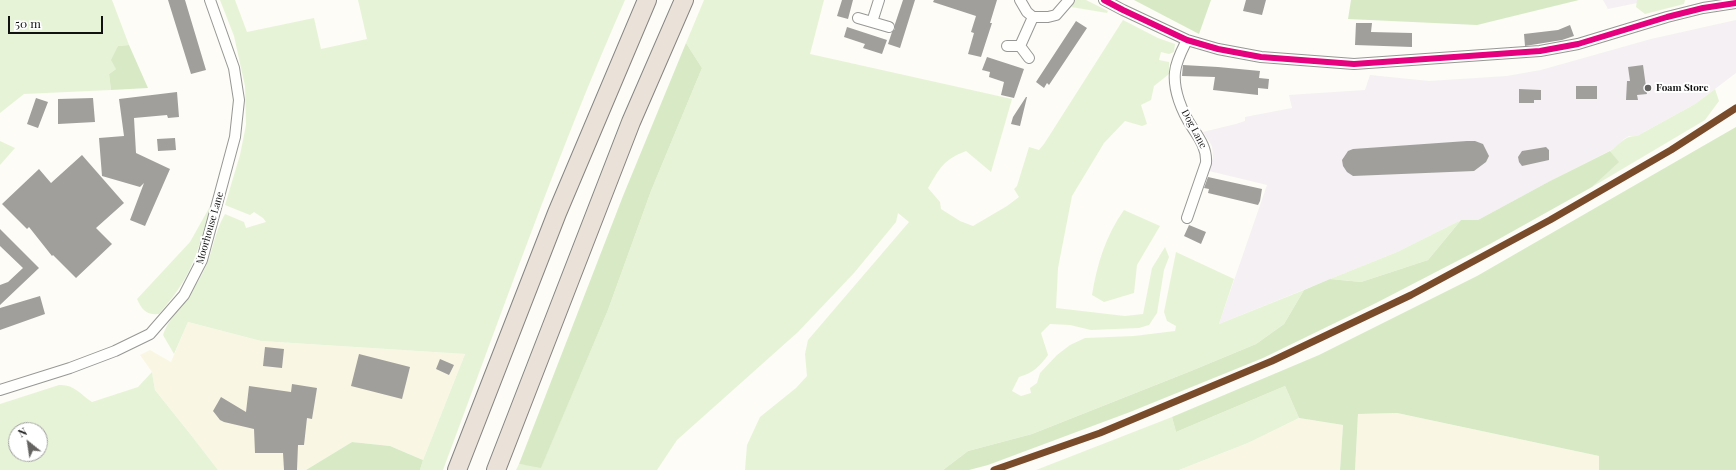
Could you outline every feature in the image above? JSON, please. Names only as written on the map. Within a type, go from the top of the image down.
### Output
[{"type":"highway","points":[[457,470],[557,212],[647,0]]},
{"type":"highway","points":[[496,470],[630,122],[684,0]]},
{"type":"street","name":"Moorhouse Lane","points":[[0,390],[76,366],[115,351],[150,334],[184,294],[202,260],[235,137],[238,107],[234,68],[210,0]]},
{"type":"street","points":[[872,22],[879,0]]},
{"type":"street","points":[[1020,0],[1027,12],[1033,17],[1048,17],[1056,15],[1069,0]]},
{"type":"street","points":[[1104,0],[1187,40],[1218,49],[1261,57],[1354,64],[1540,51],[1578,44],[1667,17],[1703,8],[1736,3]]},
{"type":"street","points":[[1020,46],[1033,17]]},
{"type":"street","points":[[858,18],[888,27]]},
{"type":"street","name":"Dog Lane","points":[[1187,40],[1178,59],[1175,72],[1176,83],[1184,116],[1205,147],[1207,155],[1206,163],[1187,218]]},
{"type":"street","points":[[1008,46],[1020,46]]},
{"type":"street","points":[[1020,46],[1029,58]]},
{"type":"shaded area","points":[[1603,0],[1652,0],[1608,9]]},
{"type":"shaded area","points":[[1736,20],[1736,73],[1695,104],[1637,136],[1629,136],[1617,147],[1478,220],[1461,220],[1397,252],[1219,324],[1267,185],[1209,171],[1213,157],[1212,146],[1203,132],[1245,121],[1245,117],[1292,108],[1289,95],[1365,90],[1370,75],[1429,81],[1507,76],[1541,70],[1651,39]]},
{"type":"shaded area","points":[[188,322],[261,341],[465,354],[423,460],[390,446],[352,442],[306,470],[218,470],[155,390],[152,372],[140,355],[150,350],[171,362]]},
{"type":"shaded area","points":[[1397,413],[1599,456],[1599,470],[1355,470],[1358,414]]},
{"type":"shaded area","points":[[1299,418],[1343,425],[1340,470],[1179,470],[1248,443]]},
{"type":"green space","points":[[0,0],[112,0],[129,45],[118,46],[116,69],[109,74],[111,90],[24,94],[0,113]]},
{"type":"green space","points":[[220,0],[235,0],[247,32],[314,18],[321,49],[367,39],[358,0],[625,0],[553,175],[443,470],[420,470],[465,354],[261,341],[188,322],[174,354],[163,335],[171,320],[199,280],[209,258],[218,228],[225,214],[244,222],[246,228],[266,222],[254,212],[250,215],[225,205],[240,155],[246,125],[245,86],[234,36]]},
{"type":"green space","points":[[704,0],[824,0],[810,54],[1012,99],[991,172],[966,151],[947,161],[928,188],[940,202],[941,209],[960,221],[973,226],[1007,206],[1019,197],[1014,189],[1017,186],[1029,147],[1039,150],[1044,144],[1123,20],[1158,38],[1175,44],[1174,52],[1169,54],[1161,52],[1159,60],[1169,62],[1169,74],[1154,86],[1151,100],[1141,105],[1147,124],[1142,126],[1125,121],[1104,143],[1072,196],[1058,268],[1056,308],[1125,316],[1143,314],[1152,268],[1165,247],[1169,257],[1164,270],[1157,313],[1149,325],[1139,328],[1091,330],[1070,325],[1050,324],[1041,333],[1048,355],[1036,369],[1019,377],[1012,391],[1021,396],[1031,393],[1030,388],[1037,383],[1040,373],[1057,355],[1070,345],[1085,338],[1134,336],[1175,331],[1176,326],[1167,321],[1164,312],[1176,252],[1234,279],[1219,324],[1304,290],[1284,324],[1256,344],[1032,434],[968,451],[943,470],[745,470],[747,445],[760,417],[796,388],[807,376],[805,354],[808,340],[909,222],[898,213],[896,222],[854,273],[798,332],[677,440],[657,470],[516,470],[519,464],[541,467],[608,310],[651,191],[702,68],[686,43]]},
{"type":"green space","points":[[1075,0],[1086,0],[1108,11],[1107,13],[1071,7]]},
{"type":"green space","points":[[1134,0],[1211,0],[1199,34]]},
{"type":"green space","points":[[1351,0],[1579,0],[1477,25],[1348,19]]},
{"type":"green space","points":[[1637,0],[1685,0],[1684,4],[1645,14],[1636,7]]},
{"type":"green space","points":[[686,43],[702,68],[651,191],[608,310],[541,468],[519,464],[623,196]]},
{"type":"green space","points":[[129,45],[148,88],[111,90],[109,74],[116,69],[111,60],[118,46]]},
{"type":"green space","points":[[1715,89],[1719,101],[1705,120],[1592,187],[1618,162],[1610,151],[1622,141],[1629,137],[1637,136],[1695,104]]},
{"type":"green space","points":[[1736,127],[1736,470],[1599,470],[1599,456],[1397,413],[1358,414],[1355,470],[1340,470],[1343,425],[1299,418],[1285,386],[1176,432],[1172,417],[1319,355],[1477,276]]},
{"type":"green space","points":[[0,141],[15,148],[0,165]]},
{"type":"green space","points":[[1610,151],[1619,162],[1592,187],[1490,244],[1376,303],[1263,358],[1130,412],[988,465],[969,470],[943,470],[968,451],[1032,434],[1256,344],[1284,324],[1304,290],[1330,279],[1361,282],[1428,260],[1461,220],[1478,220],[1550,181]]},
{"type":"green space","points":[[213,201],[193,263],[186,277],[159,314],[148,313],[143,309],[137,299],[190,242]]},
{"type":"green space","points":[[1124,210],[1160,226],[1137,265],[1134,293],[1104,302],[1092,295],[1094,283],[1107,240]]},
{"type":"green space","points":[[1461,220],[1428,260],[1361,282],[1330,279],[1397,252]]},
{"type":"green space","points":[[152,372],[155,390],[218,470],[0,470],[0,404],[59,385],[69,386],[77,390],[92,402],[138,387]]},
{"type":"green space","points":[[1285,386],[1299,418],[1248,443],[1179,470],[1036,470],[1172,417],[1176,432]]},
{"type":"green space","points":[[352,442],[390,446],[423,460],[420,470],[306,470]]},
{"type":"building","points":[[168,0],[185,0],[206,70],[191,74]]},
{"type":"building","points":[[842,0],[853,0],[848,19],[837,16]]},
{"type":"building","points":[[903,0],[915,0],[900,48],[888,44],[892,32],[895,29],[895,24]]},
{"type":"building","points":[[934,0],[997,0],[990,23],[992,23],[981,57],[968,54],[974,33],[971,32],[976,16],[933,2]]},
{"type":"building","points":[[1246,0],[1266,0],[1262,15],[1243,11]]},
{"type":"building","points":[[1076,21],[1087,28],[1049,85],[1047,83],[1044,88],[1036,82]]},
{"type":"building","points":[[1356,23],[1372,23],[1371,32],[1412,33],[1412,47],[1355,45]]},
{"type":"building","points":[[1570,25],[1574,36],[1562,40],[1525,46],[1524,34],[1558,30]]},
{"type":"building","points":[[847,27],[887,40],[882,54],[863,48],[865,44],[844,37]]},
{"type":"building","points":[[987,57],[1024,69],[1014,98],[1001,95],[1004,82],[989,77],[990,72],[982,70]]},
{"type":"building","points":[[1183,65],[1260,71],[1259,78],[1269,79],[1268,89],[1258,88],[1258,95],[1213,90],[1215,77],[1182,76]]},
{"type":"building","points":[[1643,65],[1647,94],[1637,95],[1638,100],[1626,100],[1627,81],[1630,81],[1628,67]]},
{"type":"building","points":[[1576,86],[1597,86],[1597,99],[1576,99]]},
{"type":"building","points":[[1519,89],[1541,90],[1541,100],[1534,100],[1534,103],[1519,103]]},
{"type":"building","points":[[177,92],[179,117],[168,118],[167,115],[134,118],[136,153],[170,169],[145,226],[130,220],[144,183],[140,187],[102,176],[99,138],[124,136],[119,99]]},
{"type":"building","points":[[1026,97],[1020,126],[1011,124],[1013,117]]},
{"type":"building","points":[[36,98],[48,102],[38,128],[27,124]]},
{"type":"building","points":[[93,98],[95,122],[58,124],[58,99]]},
{"type":"building","points":[[175,138],[176,150],[158,151],[157,139]]},
{"type":"building","points":[[1475,141],[1483,144],[1489,156],[1486,162],[1474,171],[1353,176],[1347,172],[1343,166],[1342,160],[1348,151],[1353,149]]},
{"type":"building","points":[[1546,147],[1549,150],[1549,160],[1522,166],[1519,162],[1518,157],[1522,151]]},
{"type":"building","points":[[82,155],[124,203],[96,228],[112,244],[76,278],[53,255],[52,256],[29,227],[27,229],[2,204],[39,169],[51,183]]},
{"type":"building","points":[[1208,177],[1262,189],[1258,205],[1208,193],[1209,189],[1204,188]]},
{"type":"building","points":[[1189,225],[1206,232],[1201,244],[1184,236]]},
{"type":"building","points":[[0,229],[39,268],[0,305],[0,285],[8,282],[23,268],[0,246]]},
{"type":"building","points":[[40,296],[45,314],[0,330],[0,308]]},
{"type":"building","points":[[265,347],[284,349],[282,368],[263,366]]},
{"type":"building","points":[[359,354],[410,367],[402,399],[351,386]]},
{"type":"building","points":[[440,359],[454,365],[449,375],[436,369]]},
{"type":"building","points":[[292,384],[317,388],[312,419],[307,418],[304,445],[298,445],[297,470],[284,470],[283,453],[255,453],[254,429],[224,422],[220,420],[213,411],[221,397],[246,412],[249,386],[291,392]]},
{"type":"transit line","points":[[1104,0],[1187,40],[1218,49],[1261,57],[1354,64],[1540,51],[1578,44],[1667,17],[1703,8],[1736,3]]},
{"type":"transit line","points":[[994,470],[1100,433],[1272,361],[1411,295],[1550,220],[1671,150],[1736,108]]},
{"type":"place","name":"Foam Store","points":[[1648,88]]}]
